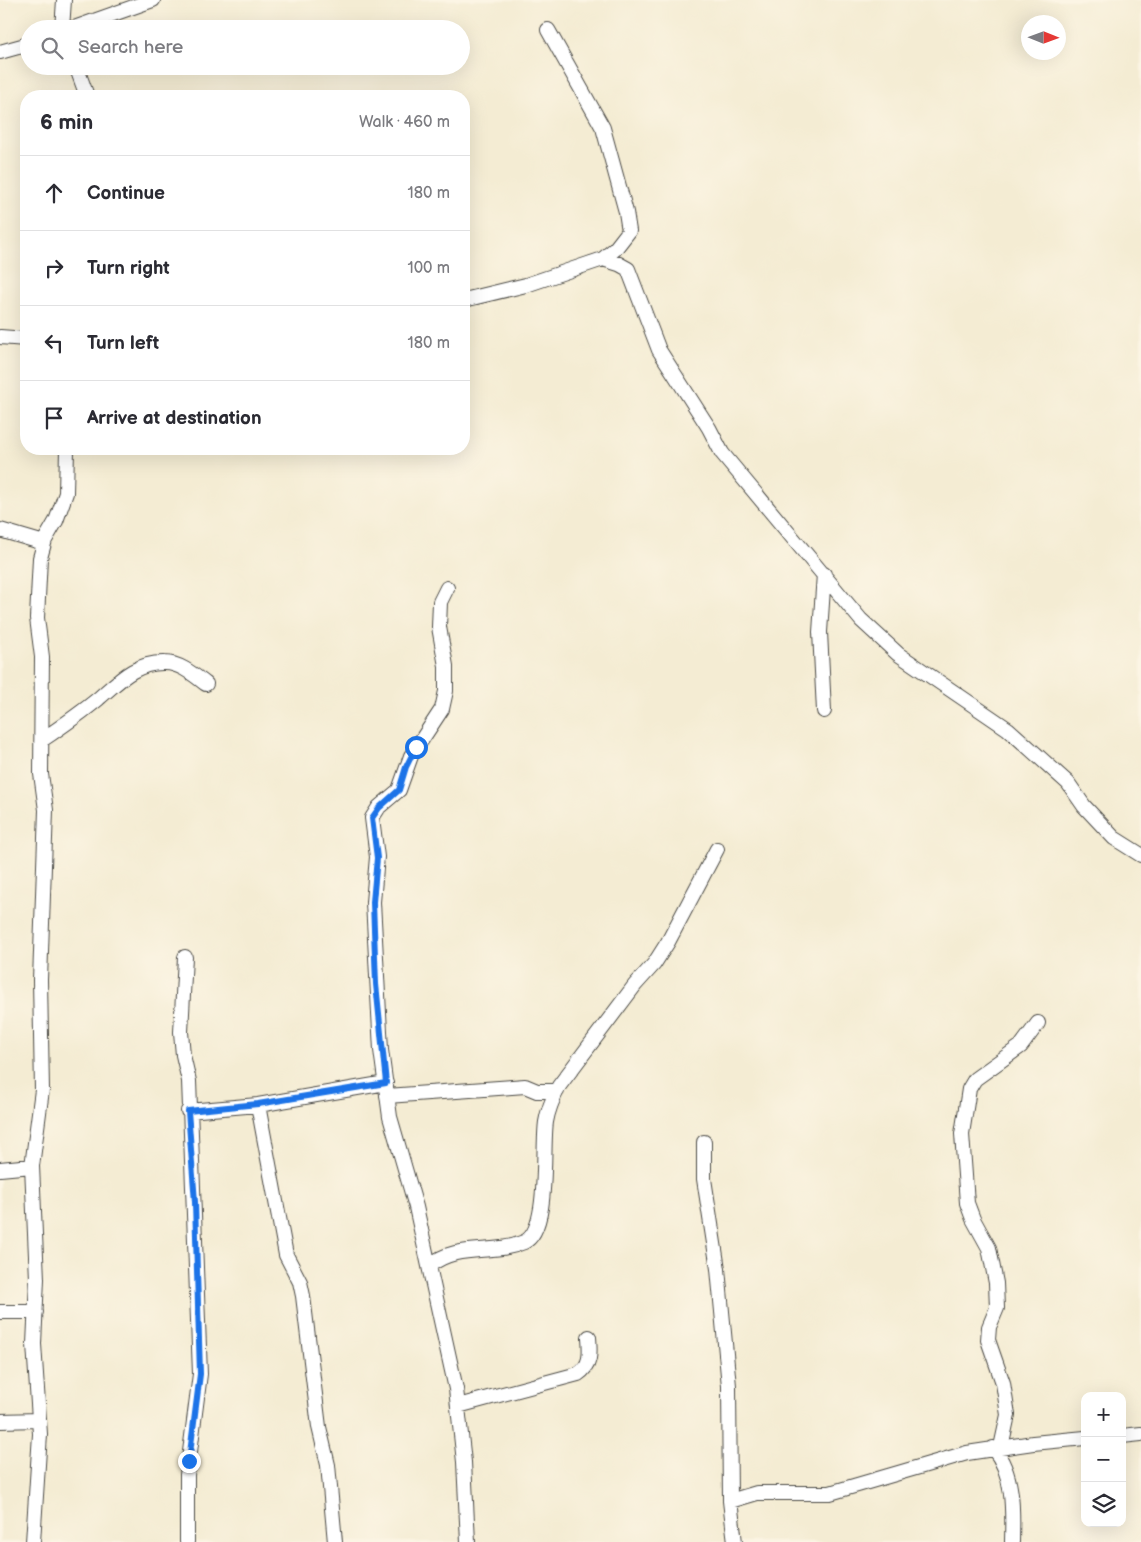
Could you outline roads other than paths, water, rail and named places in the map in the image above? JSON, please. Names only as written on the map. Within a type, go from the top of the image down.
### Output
[{"type":"street","points":[[63,20],[64,0]]},
{"type":"street","points":[[96,20],[153,0]]},
{"type":"street","points":[[470,298],[536,282],[603,260],[615,249],[629,231],[626,212],[602,128],[548,30]]},
{"type":"street","points":[[0,52],[20,46]]},
{"type":"street","points":[[79,75],[85,90]]},
{"type":"street","points":[[603,260],[628,269],[659,350],[709,428],[722,453],[861,620],[898,654],[1008,729],[1068,783],[1084,806],[1114,838],[1141,855]]},
{"type":"street","points":[[0,337],[20,339]]},
{"type":"street","points":[[33,1542],[39,1420],[34,1344],[36,1227],[32,1166],[42,1090],[40,980],[46,810],[42,774],[42,657],[37,618],[40,558],[44,543],[56,522],[66,492],[67,455]]},
{"type":"street","points":[[0,530],[44,543]]},
{"type":"street","points":[[824,574],[820,632],[824,711]]},
{"type":"street","points":[[448,588],[440,602],[439,627],[446,666],[446,691],[442,709],[411,756],[399,790],[379,808],[372,818],[377,858],[373,902],[376,975],[390,1117],[416,1208],[458,1406],[464,1462],[468,1542]]},
{"type":"street","points":[[42,740],[100,698],[119,679],[144,666],[165,663],[183,668],[206,684]]},
{"type":"street","points":[[429,1266],[444,1255],[508,1247],[525,1242],[535,1233],[541,1207],[548,1112],[557,1091],[635,985],[654,964],[668,942],[717,849]]},
{"type":"street","points":[[185,957],[181,1032],[182,1055],[188,1081],[188,1111],[195,1202],[200,1374],[187,1475],[187,1542]]},
{"type":"street","points":[[1012,1542],[1012,1507],[1007,1474],[997,1447],[1008,1416],[1003,1383],[988,1340],[989,1327],[997,1308],[996,1283],[989,1248],[972,1219],[967,1203],[962,1134],[969,1089],[975,1079],[1021,1046],[1038,1023]]},
{"type":"street","points":[[188,1111],[387,1090],[482,1091],[525,1086],[537,1091],[557,1091]]},
{"type":"street","points":[[537,1091],[548,1112]]},
{"type":"street","points":[[258,1104],[286,1255],[300,1282],[303,1296],[319,1427],[328,1465],[334,1542]]},
{"type":"street","points":[[704,1142],[704,1179],[718,1269],[729,1386],[730,1501],[735,1542]]},
{"type":"street","points":[[0,1170],[32,1166]]},
{"type":"street","points":[[0,1312],[36,1312]]},
{"type":"street","points":[[458,1406],[578,1374],[589,1361],[589,1337]]},
{"type":"street","points":[[0,1421],[39,1420]]},
{"type":"street","points":[[1126,1436],[1141,1434]]},
{"type":"street","points":[[730,1501],[757,1492],[819,1493],[839,1491],[911,1468],[997,1447],[1081,1438]]}]
